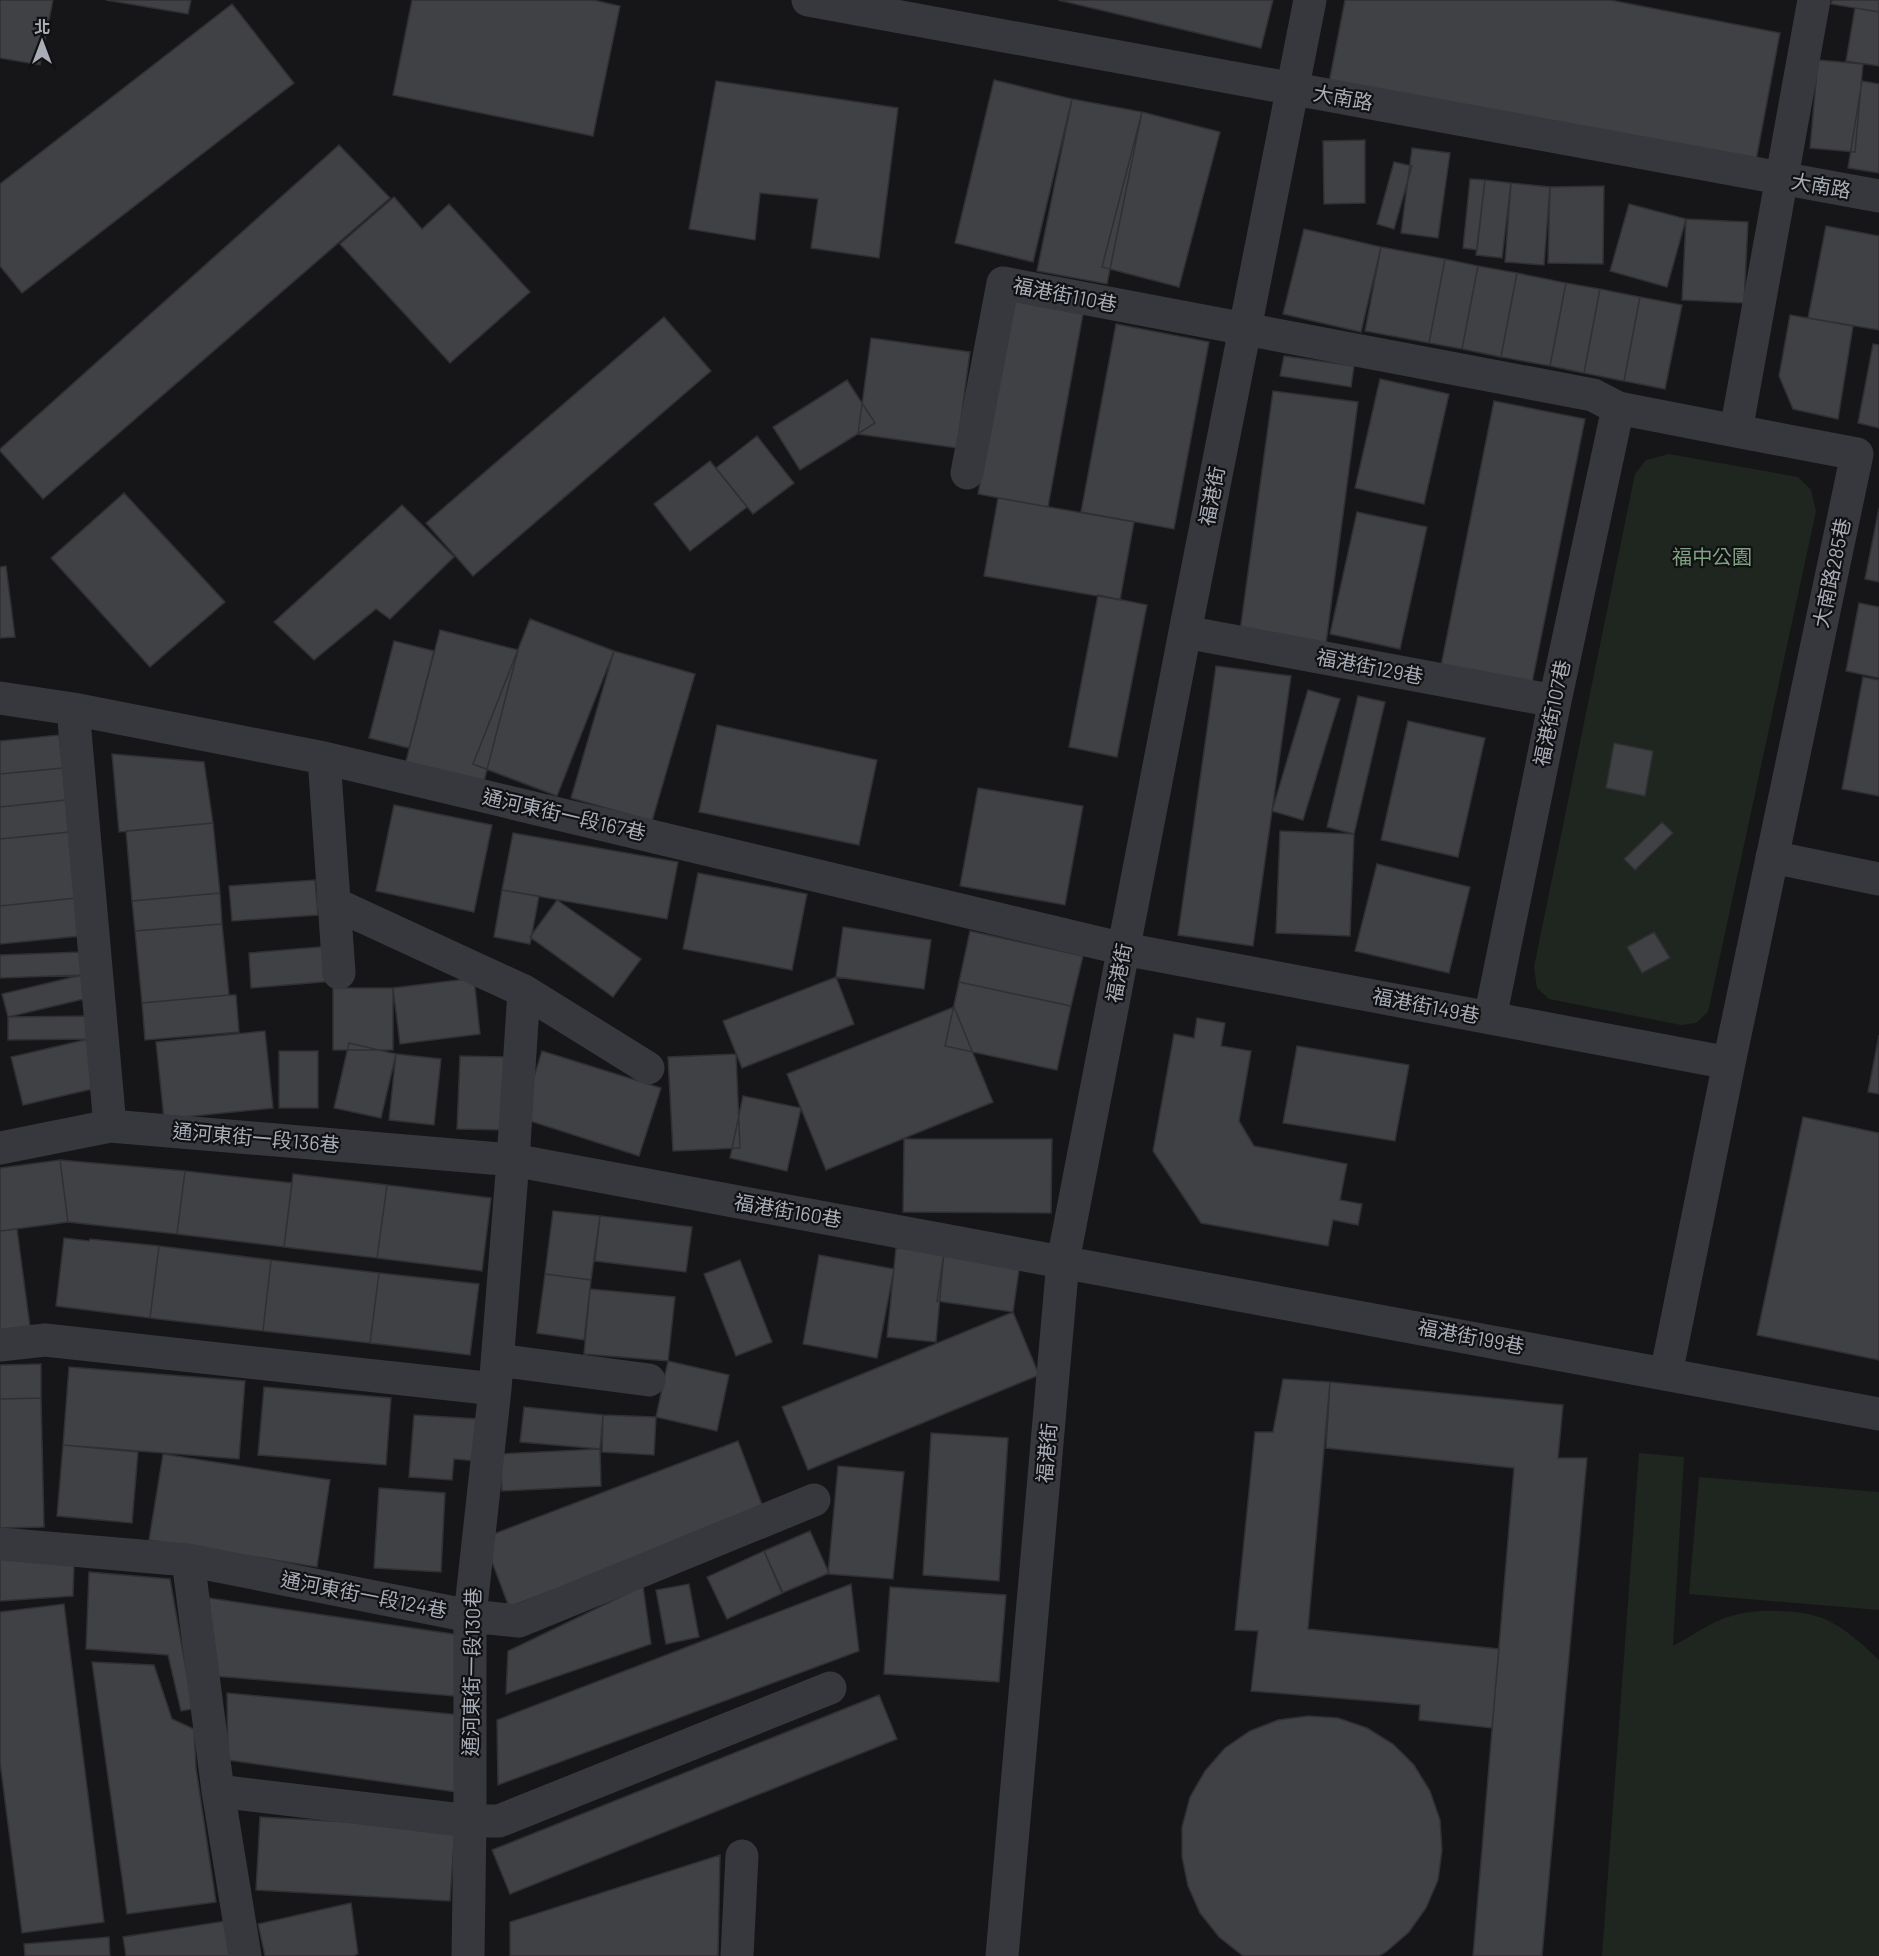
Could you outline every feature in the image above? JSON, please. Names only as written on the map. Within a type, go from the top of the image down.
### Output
[{"type":"street","name":"大南路","points":[[808,0],[884,7],[1293,89],[1879,196]]},
{"type":"street","name":"福港街","points":[[1002,1956],[1063,1261],[1310,0]]},
{"type":"street","points":[[1244,329],[1593,394],[1618,408],[1736,431],[1814,0]]},
{"type":"street","name":"福港街110巷","points":[[967,473],[1004,283],[1244,329]]},
{"type":"street","name":"福港街107巷","points":[[1490,1018],[1618,408]]},
{"type":"street","name":"大南路285巷","points":[[1666,1374],[1772,857],[1868,453],[1736,431]]},
{"type":"street","name":"福港街129巷","points":[[1185,632],[1555,701]]},
{"type":"street","name":"通河東街一段167巷","points":[[0,698],[73,709],[324,758],[1124,949]]},
{"type":"street","points":[[73,709],[110,1126]]},
{"type":"street","points":[[324,758],[339,973]]},
{"type":"street","points":[[1772,857],[1879,879]]},
{"type":"street","points":[[333,903],[524,991],[648,1068]]},
{"type":"street","name":"福港街149巷","points":[[1124,949],[1729,1063]]},
{"type":"street","name":"通河東街一段130巷","points":[[468,1956],[470,1616],[496,1374],[524,991]]},
{"type":"street","name":"通河東街一段136巷","points":[[0,1148],[110,1126],[513,1160]]},
{"type":"street","name":"福港街160巷","points":[[513,1160],[1063,1261]]},
{"type":"street","name":"福港街199巷","points":[[1063,1261],[1879,1414]]},
{"type":"street","points":[[0,1346],[45,1340],[496,1374],[649,1380]]},
{"type":"street","name":"通河東街一段124巷","points":[[0,1544],[188,1560],[470,1616],[519,1621],[814,1500]]},
{"type":"street","points":[[188,1560],[218,1791],[246,1956]]},
{"type":"street","points":[[218,1791],[470,1821],[500,1821],[830,1688]]},
{"type":"street","points":[[738,1956],[742,1856]]},
{"type":"green space","name":"福中公園","points":[[1669,454],[1798,477],[1811,490],[1816,511],[1708,1012],[1696,1023],[1681,1025],[1549,999],[1537,988],[1534,967],[1635,474],[1646,460]]},
{"type":"green space","points":[[1639,1453],[1684,1457],[1673,1646],[1708,1625],[1731,1616],[1751,1612],[1787,1611],[1810,1614],[1835,1624],[1879,1660],[1879,1956],[1602,1956]]},
{"type":"green space","points":[[1699,1477],[1879,1492],[1879,1610],[1689,1594]]},
{"type":"building","points":[[0,0],[53,0],[40,65],[0,58]]},
{"type":"building","points":[[106,0],[191,0],[188,14]]},
{"type":"building","points":[[412,0],[593,0],[620,6],[593,136],[393,95]]},
{"type":"building","points":[[1058,0],[1273,0],[1261,48]]},
{"type":"building","points":[[1345,0],[1610,0],[1780,33],[1754,171],[1328,88]]},
{"type":"building","points":[[1832,0],[1879,0],[1879,12],[1831,4]]},
{"type":"building","points":[[232,4],[294,83],[22,293],[0,266],[0,184]]},
{"type":"building","points":[[1855,8],[1879,12],[1879,66],[1846,61]]},
{"type":"building","points":[[1818,60],[1863,64],[1855,152],[1810,148]]},
{"type":"building","points":[[994,80],[1072,99],[1033,262],[955,243]]},
{"type":"building","points":[[716,81],[898,108],[879,258],[811,248],[818,199],[760,193],[755,240],[689,229]]},
{"type":"building","points":[[1862,81],[1879,84],[1879,173],[1848,168]]},
{"type":"building","points":[[1072,99],[1142,112],[1107,284],[1037,271]]},
{"type":"building","points":[[1142,112],[1220,132],[1179,287],[1102,267]]},
{"type":"building","points":[[1365,140],[1365,203],[1324,204],[1323,141]]},
{"type":"building","points":[[339,145],[390,198],[43,499],[0,449]]},
{"type":"building","points":[[1412,148],[1450,153],[1438,238],[1401,233]]},
{"type":"building","points":[[1394,162],[1412,166],[1394,229],[1377,224]]},
{"type":"building","points":[[1470,179],[1485,180],[1477,250],[1463,248]]},
{"type":"building","points":[[1485,180],[1511,183],[1502,258],[1476,255]]},
{"type":"building","points":[[1511,183],[1550,187],[1544,265],[1505,262]]},
{"type":"building","points":[[1604,186],[1603,264],[1548,263],[1550,187]]},
{"type":"building","points":[[394,197],[422,229],[449,204],[530,292],[450,363],[340,244]]},
{"type":"building","points":[[1629,204],[1686,219],[1667,287],[1610,271]]},
{"type":"building","points":[[1686,219],[1748,222],[1744,303],[1682,300]]},
{"type":"building","points":[[1826,226],[1879,236],[1879,330],[1808,318]]},
{"type":"building","points":[[1304,229],[1381,247],[1361,332],[1283,314]]},
{"type":"building","points":[[1381,247],[1445,259],[1429,343],[1365,331]]},
{"type":"building","points":[[1445,259],[1478,266],[1462,349],[1429,343]]},
{"type":"building","points":[[1478,266],[1517,273],[1501,357],[1462,349]]},
{"type":"building","points":[[1517,273],[1566,283],[1550,366],[1501,357]]},
{"type":"building","points":[[1566,283],[1600,289],[1584,373],[1550,366]]},
{"type":"building","points":[[1600,289],[1640,297],[1624,381],[1584,373]]},
{"type":"building","points":[[1640,297],[1682,305],[1665,389],[1624,381]]},
{"type":"building","points":[[1013,301],[1083,314],[1048,507],[978,494]]},
{"type":"building","points":[[1790,315],[1853,326],[1838,419],[1793,409],[1779,376]]},
{"type":"building","points":[[664,317],[711,371],[473,576],[426,523]]},
{"type":"building","points":[[1116,324],[1209,342],[1174,529],[1081,512]]},
{"type":"building","points":[[871,338],[970,352],[957,448],[858,434]]},
{"type":"building","points":[[1873,344],[1879,345],[1879,428],[1858,423]]},
{"type":"building","points":[[1284,356],[1354,366],[1351,387],[1280,376]]},
{"type":"building","points":[[1380,379],[1449,394],[1424,504],[1355,488]]},
{"type":"building","points":[[847,380],[875,423],[800,470],[773,427]]},
{"type":"building","points":[[1273,391],[1358,402],[1326,643],[1240,631]]},
{"type":"building","points":[[1494,401],[1585,419],[1532,683],[1441,666]]},
{"type":"building","points":[[757,436],[794,483],[753,514],[716,468]]},
{"type":"building","points":[[710,461],[747,507],[690,551],[654,504]]},
{"type":"building","points":[[124,493],[225,602],[150,667],[51,558]]},
{"type":"building","points":[[998,498],[1134,522],[1120,600],[984,576]]},
{"type":"building","points":[[402,505],[454,557],[390,619],[376,609],[314,660],[274,622]]},
{"type":"building","points":[[1879,508],[1879,582],[1865,579]]},
{"type":"building","points":[[1357,512],[1427,527],[1400,649],[1330,634]]},
{"type":"building","points":[[6,566],[15,637],[0,638],[0,567]]},
{"type":"building","points":[[1098,595],[1147,605],[1117,757],[1069,747]]},
{"type":"building","points":[[1859,603],[1879,607],[1879,678],[1846,671]]},
{"type":"building","points":[[530,619],[614,651],[557,796],[473,764]]},
{"type":"building","points":[[440,630],[518,650],[483,785],[405,765]]},
{"type":"building","points":[[394,641],[434,651],[409,748],[369,738]]},
{"type":"building","points":[[614,651],[695,674],[652,821],[571,798]]},
{"type":"building","points":[[1216,666],[1291,676],[1253,946],[1178,935]]},
{"type":"building","points":[[1863,677],[1879,680],[1879,796],[1842,789]]},
{"type":"building","points":[[1308,690],[1340,699],[1303,820],[1272,811]]},
{"type":"building","points":[[1358,696],[1385,702],[1354,834],[1327,827]]},
{"type":"building","points":[[1408,721],[1485,738],[1458,857],[1381,840]]},
{"type":"building","points":[[717,725],[877,760],[859,845],[699,812]]},
{"type":"building","points":[[59,735],[63,768],[0,774],[0,741]]},
{"type":"building","points":[[1614,743],[1653,751],[1645,796],[1606,788]]},
{"type":"building","points":[[112,754],[204,762],[213,823],[119,832]]},
{"type":"building","points":[[63,768],[66,800],[0,807],[0,774]]},
{"type":"building","points":[[978,788],[1083,806],[1065,905],[960,886]]},
{"type":"building","points":[[66,800],[69,832],[0,839],[0,807]]},
{"type":"building","points":[[394,805],[492,825],[474,912],[376,891]]},
{"type":"building","points":[[1662,822],[1673,833],[1635,870],[1624,859]]},
{"type":"building","points":[[213,823],[220,893],[132,901],[126,831]]},
{"type":"building","points":[[1280,831],[1354,834],[1350,936],[1276,933]]},
{"type":"building","points":[[69,832],[76,898],[0,906],[0,839]]},
{"type":"building","points":[[513,833],[678,862],[667,919],[502,890]]},
{"type":"building","points":[[1377,864],[1470,887],[1449,973],[1355,951]]},
{"type":"building","points":[[698,873],[807,894],[792,970],[683,949]]},
{"type":"building","points":[[315,880],[318,915],[232,921],[229,886]]},
{"type":"building","points":[[502,890],[539,896],[530,944],[494,937]]},
{"type":"building","points":[[220,893],[222,924],[135,931],[132,901]]},
{"type":"building","points":[[76,898],[80,936],[0,944],[0,906]]},
{"type":"building","points":[[557,900],[641,959],[613,997],[530,937]]},
{"type":"building","points":[[222,924],[229,995],[142,1003],[135,931]]},
{"type":"building","points":[[843,927],[931,940],[924,989],[836,977]]},
{"type":"building","points":[[970,931],[1083,956],[1071,1006],[959,982]]},
{"type":"building","points":[[1654,932],[1670,958],[1642,973],[1627,947]]},
{"type":"building","points":[[331,946],[334,981],[251,988],[249,953]]},
{"type":"building","points":[[81,952],[82,975],[0,978],[0,955]]},
{"type":"building","points":[[82,975],[88,998],[8,1017],[2,994]]},
{"type":"building","points":[[836,977],[854,1024],[742,1068],[723,1021]]},
{"type":"building","points":[[474,978],[480,1034],[400,1044],[393,988]]},
{"type":"building","points":[[959,982],[1071,1006],[1057,1070],[945,1046]]},
{"type":"building","points":[[333,988],[393,988],[393,1050],[333,1050]]},
{"type":"building","points":[[236,995],[239,1032],[145,1040],[142,1003]]},
{"type":"building","points":[[954,1007],[993,1102],[826,1170],[787,1074]]},
{"type":"building","points":[[89,1016],[89,1039],[8,1040],[8,1017]]},
{"type":"building","points":[[1197,1018],[1225,1023],[1221,1046],[1251,1051],[1239,1121],[1254,1146],[1347,1164],[1340,1200],[1362,1204],[1358,1225],[1333,1220],[1328,1246],[1201,1223],[1153,1151],[1174,1034],[1194,1038]]},
{"type":"building","points":[[265,1031],[273,1108],[164,1119],[156,1042]]},
{"type":"building","points":[[1879,1035],[1879,1094],[1868,1092]]},
{"type":"building","points":[[89,1039],[101,1087],[23,1105],[11,1057]]},
{"type":"building","points":[[349,1043],[396,1054],[381,1118],[334,1108]]},
{"type":"building","points":[[1297,1046],[1409,1065],[1395,1141],[1283,1123]]},
{"type":"building","points":[[279,1051],[318,1051],[318,1108],[279,1108]]},
{"type":"building","points":[[542,1051],[661,1088],[639,1156],[521,1118]]},
{"type":"building","points":[[396,1054],[441,1059],[434,1125],[389,1120]]},
{"type":"building","points":[[736,1054],[740,1148],[673,1151],[668,1057]]},
{"type":"building","points":[[460,1056],[506,1057],[504,1130],[457,1129]]},
{"type":"building","points":[[743,1096],[801,1108],[787,1171],[730,1158]]},
{"type":"building","points":[[1803,1117],[1879,1133],[1879,1360],[1757,1335]]},
{"type":"building","points":[[904,1139],[1052,1139],[1051,1213],[903,1212]]},
{"type":"building","points":[[60,1160],[68,1222],[0,1231],[0,1168]]},
{"type":"building","points":[[60,1160],[185,1171],[177,1234],[68,1222]]},
{"type":"building","points":[[185,1171],[292,1183],[284,1247],[177,1234]]},
{"type":"building","points":[[293,1174],[387,1185],[377,1258],[284,1247]]},
{"type":"building","points":[[387,1185],[491,1198],[482,1271],[377,1258]]},
{"type":"building","points":[[553,1211],[600,1216],[591,1280],[545,1274]]},
{"type":"building","points":[[600,1216],[692,1227],[686,1272],[595,1261]]},
{"type":"building","points":[[17,1229],[30,1327],[0,1331],[0,1231]]},
{"type":"building","points":[[64,1238],[159,1246],[150,1318],[56,1306]]},
{"type":"building","points":[[159,1246],[271,1260],[263,1331],[150,1318]]},
{"type":"building","points":[[896,1248],[944,1252],[936,1342],[887,1337]]},
{"type":"building","points":[[944,1252],[1020,1263],[1013,1312],[937,1301]]},
{"type":"building","points":[[819,1255],[894,1269],[877,1358],[803,1344]]},
{"type":"building","points":[[271,1260],[379,1273],[370,1343],[263,1331]]},
{"type":"building","points":[[740,1260],[772,1342],[736,1356],[704,1274]]},
{"type":"building","points":[[379,1273],[479,1284],[470,1355],[370,1343]]},
{"type":"building","points":[[545,1274],[591,1280],[584,1340],[537,1333]]},
{"type":"building","points":[[590,1289],[675,1297],[668,1361],[584,1354]]},
{"type":"building","points":[[1013,1312],[1039,1375],[808,1470],[782,1407]]},
{"type":"building","points":[[668,1361],[729,1375],[717,1431],[656,1417]]},
{"type":"building","points":[[41,1364],[41,1398],[0,1399],[0,1365]]},
{"type":"building","points":[[69,1367],[245,1381],[239,1459],[63,1445]]},
{"type":"building","points":[[1283,1379],[1330,1382],[1308,1629],[1499,1649],[1492,1728],[1419,1720],[1420,1705],[1251,1691],[1258,1631],[1235,1630],[1255,1432],[1273,1432]]},
{"type":"building","points":[[1330,1382],[1563,1405],[1558,1458],[1587,1458],[1542,1956],[1473,1956],[1514,1468],[1326,1448]]},
{"type":"building","points":[[264,1387],[391,1398],[386,1465],[258,1455]]},
{"type":"building","points":[[41,1398],[44,1527],[0,1528],[0,1399]]},
{"type":"building","points":[[524,1407],[603,1415],[600,1449],[520,1442]]},
{"type":"building","points":[[414,1415],[479,1419],[476,1461],[454,1459],[452,1480],[409,1477]]},
{"type":"building","points":[[603,1415],[656,1417],[654,1455],[602,1452]]},
{"type":"building","points":[[931,1433],[1008,1438],[999,1581],[923,1575]]},
{"type":"building","points":[[738,1441],[764,1510],[509,1607],[483,1538]]},
{"type":"building","points":[[63,1445],[138,1452],[132,1523],[57,1516]]},
{"type":"building","points":[[600,1449],[601,1486],[502,1491],[500,1454]]},
{"type":"building","points":[[163,1454],[330,1480],[317,1567],[149,1540]]},
{"type":"building","points":[[838,1466],[904,1472],[893,1579],[828,1574]]},
{"type":"building","points":[[379,1488],[445,1493],[441,1572],[374,1568]]},
{"type":"building","points":[[810,1531],[829,1573],[782,1593],[764,1551]]},
{"type":"building","points":[[764,1551],[783,1593],[727,1619],[707,1577]]},
{"type":"building","points":[[0,1557],[74,1565],[73,1596],[0,1601]]},
{"type":"building","points":[[89,1572],[170,1579],[193,1709],[181,1711],[168,1655],[86,1649]]},
{"type":"building","points":[[689,1584],[699,1637],[666,1644],[656,1590]]},
{"type":"building","points":[[851,1584],[859,1651],[498,1785],[497,1720]]},
{"type":"building","points":[[643,1586],[651,1644],[506,1694],[508,1651]]},
{"type":"building","points":[[890,1587],[1006,1595],[999,1682],[884,1674]]},
{"type":"building","points":[[209,1598],[466,1636],[466,1697],[214,1676]]},
{"type":"building","points":[[64,1604],[104,1922],[22,1933],[0,1762],[0,1612]]},
{"type":"building","points":[[92,1662],[154,1665],[172,1719],[194,1729],[196,1768],[216,1902],[127,1914]]},
{"type":"building","points":[[227,1693],[461,1715],[456,1792],[228,1760]]},
{"type":"building","points":[[879,1695],[897,1739],[510,1894],[492,1850]]},
{"type":"building","points":[[1308,1716],[1338,1718],[1367,1728],[1393,1744],[1414,1765],[1430,1791],[1440,1820],[1442,1850],[1438,1880],[1426,1908],[1409,1932],[1379,1956],[1243,1956],[1219,1937],[1200,1913],[1188,1886],[1182,1857],[1182,1827],[1190,1797],[1205,1771],[1225,1748],[1250,1731],[1278,1720]]},
{"type":"building","points":[[260,1817],[455,1828],[450,1901],[256,1890]]},
{"type":"building","points":[[720,1855],[718,1956],[510,1956],[510,1922]]},
{"type":"building","points":[[351,1903],[358,1954],[353,1956],[265,1956],[258,1924]]},
{"type":"building","points":[[226,1921],[231,1956],[126,1956],[123,1937]]},
{"type":"building","points":[[109,1937],[110,1956],[25,1956],[24,1944]]}]
